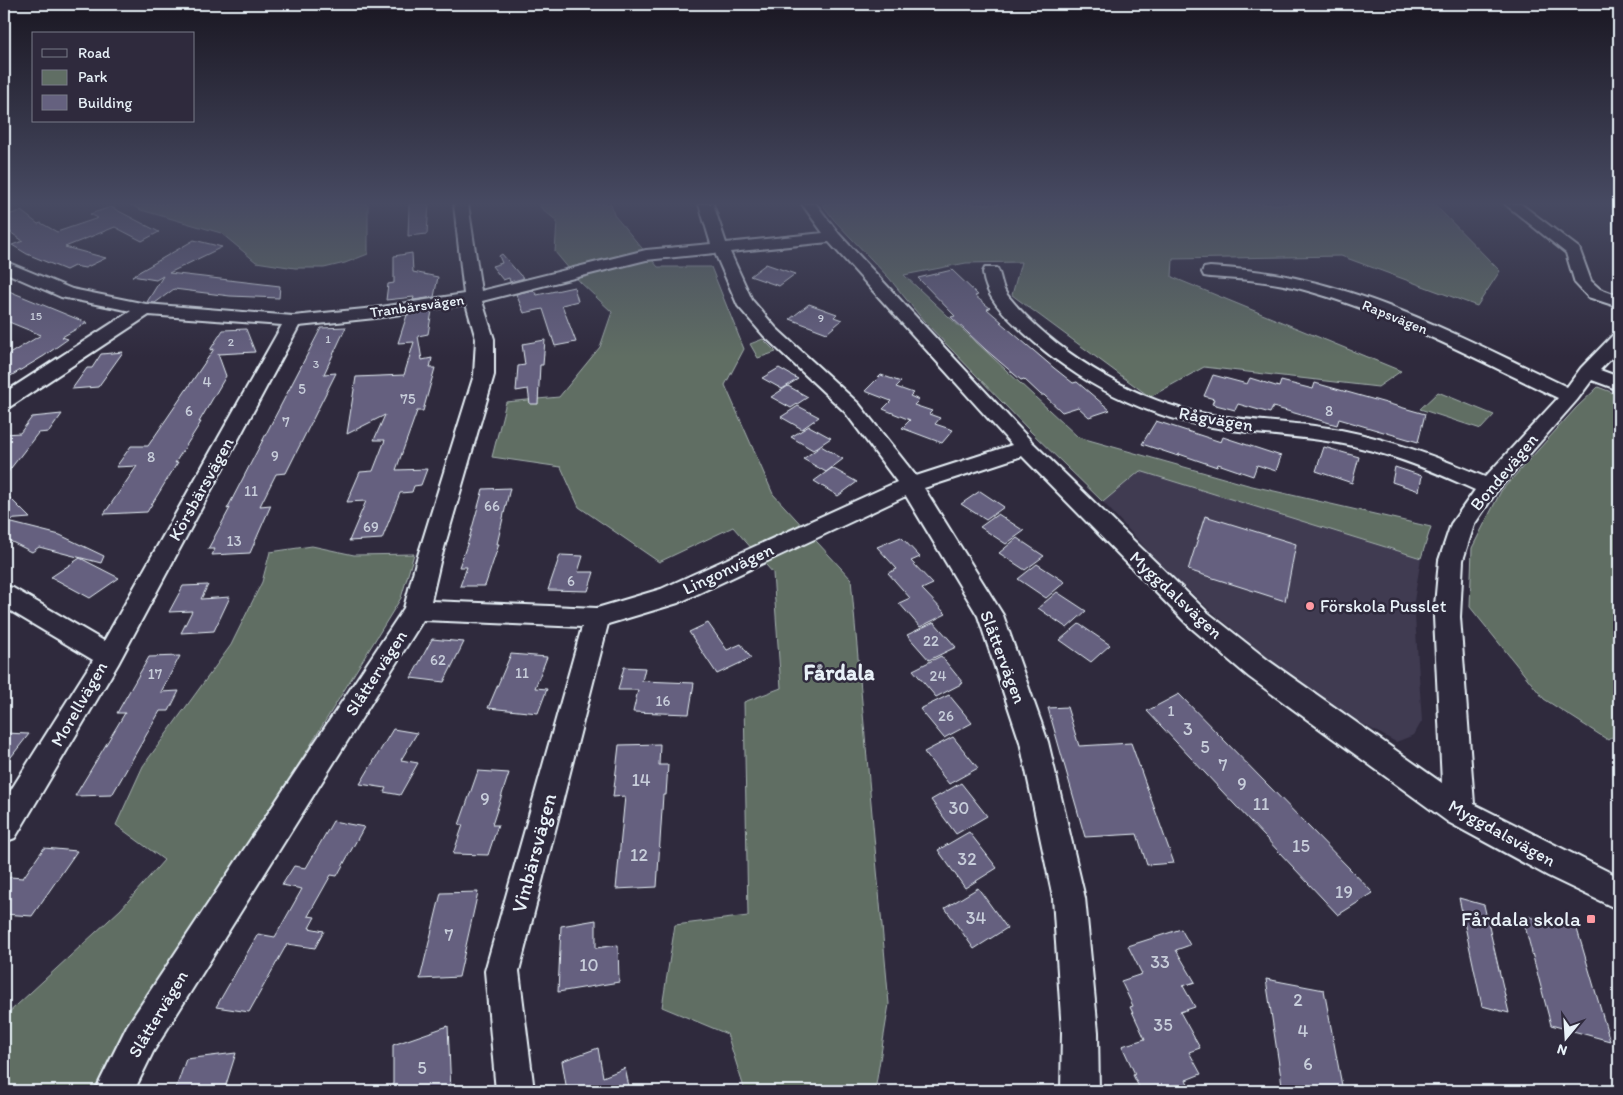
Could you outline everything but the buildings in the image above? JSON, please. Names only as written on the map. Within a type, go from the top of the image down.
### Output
[{"type":"street","name":"Slåttervägen","points":[[114,1091],[140,1039],[416,610],[428,562],[484,375],[485,339],[473,298],[468,255]]},
{"type":"street","name":"Tranbärsvägen","points":[[4,266],[66,293],[146,309],[293,322],[375,313],[473,298],[646,255]]},
{"type":"street","name":"Slåttervägen","points":[[724,255],[744,302],[770,332],[852,408],[911,485],[990,615],[1034,742],[1069,898],[1080,1032],[1080,1091]]},
{"type":"street","name":"Myggdalsvägen","points":[[850,255],[1026,448],[1198,619],[1259,669],[1459,812],[1558,865],[1619,894]]},
{"type":"street","points":[[1573,255],[1583,283],[1594,293],[1619,302]]},
{"type":"street","name":"Rågvägen","points":[[991,272],[991,285],[998,296],[1042,341],[1072,362],[1134,397],[1169,411],[1216,422],[1341,437],[1392,449],[1442,467],[1488,487]]},
{"type":"street","name":"Rapsvägen","points":[[1210,272],[1266,275],[1313,287],[1366,304],[1570,396]]},
{"type":"street","points":[[4,402],[146,309]]},
{"type":"street","name":"Körsbärsvägen","points":[[109,657],[293,322]]},
{"type":"street","name":"Bondevägen","points":[[1459,812],[1447,618],[1450,560],[1463,524],[1488,487],[1619,339]]},
{"type":"street","points":[[1588,372],[1619,384]]},
{"type":"street","name":"Lingonvägen","points":[[416,610],[597,618],[669,596],[911,485],[1026,448]]},
{"type":"street","name":"Morellvägen","points":[[4,595],[109,657],[4,828]]},
{"type":"street","name":"Vinbärsvägen","points":[[515,1091],[502,971],[597,618]]},
{"type":"shaded area","name":"Förskola Pusslet","points":[[1140,471],[1421,558],[1414,601],[1422,721],[1414,735],[1396,742],[1364,725],[1267,657],[1212,612],[1160,564],[1103,502]]},
{"type":"green space","points":[[248,255],[365,255],[345,263],[324,268],[295,268],[256,262]]},
{"type":"green space","points":[[558,255],[648,255],[658,267],[711,267],[744,349],[725,385],[773,494],[851,579],[889,1004],[875,1091],[745,1091],[727,1034],[662,1007],[675,925],[748,916],[744,702],[781,688],[773,573],[733,527],[659,562],[579,507],[561,467],[492,457],[506,402],[559,397],[600,347],[612,312],[580,282]]},
{"type":"green space","points":[[867,255],[1484,255],[1500,271],[1477,306],[1341,256],[1173,259],[1172,277],[1401,371],[1378,387],[1204,367],[1150,397],[1012,295],[1021,262],[966,263],[904,275],[1078,437],[1248,485],[1431,527],[1421,558],[1140,471],[1103,502],[1029,430],[923,320],[889,278]]},
{"type":"green space","points":[[763,339],[776,352],[758,358],[750,344]]},
{"type":"green space","points":[[1598,387],[1619,395],[1619,732],[1608,740],[1544,699],[1470,607],[1472,548],[1501,491],[1576,408]]},
{"type":"green space","points":[[1438,392],[1494,415],[1481,429],[1420,409]]},
{"type":"green space","points":[[312,546],[354,555],[414,554],[401,598],[271,809],[121,1036],[94,1091],[4,1091],[4,1017],[121,909],[164,860],[116,825],[143,766],[231,645],[262,582],[270,552]]},
{"type":"place","name":"Förskola Pusslet","points":[[1310,606]]},
{"type":"place","name":"Fårdala skola","points":[[1591,919]]},
{"type":"district","name":"Fårdala","points":[[839,672]]}]
